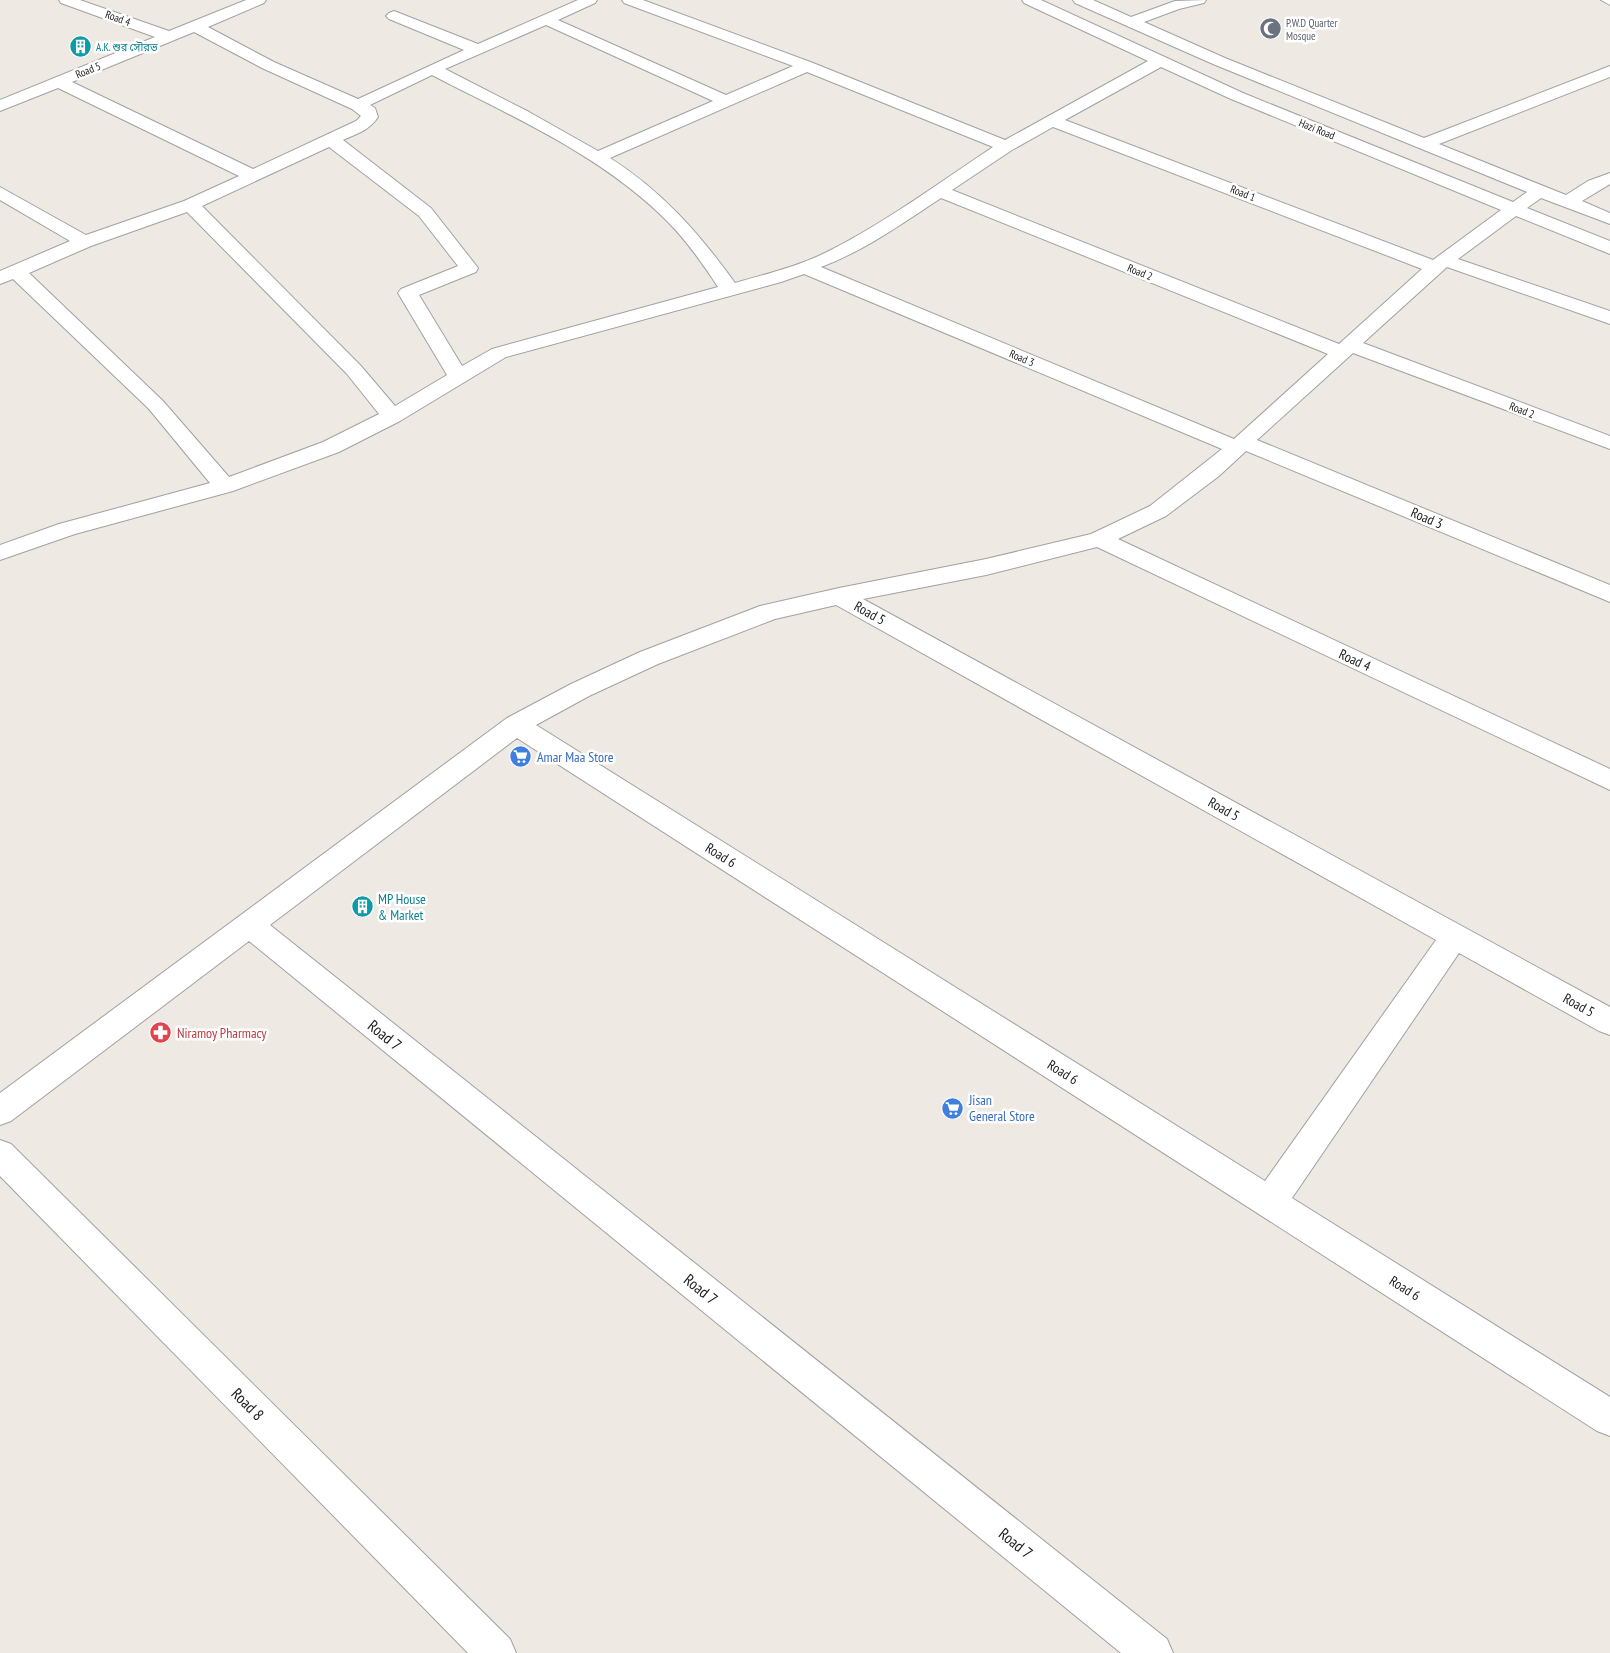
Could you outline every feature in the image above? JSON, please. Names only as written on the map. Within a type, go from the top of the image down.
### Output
[{"type":"street","name":"Road 4","points":[[66,0],[170,37]]},
{"type":"street","name":"Road 5","points":[[0,106],[259,0]]},
{"type":"street","points":[[358,105],[432,68],[478,50],[588,0]]},
{"type":"street","points":[[629,0],[807,66],[1006,146]]},
{"type":"street","name":"Hazi Road","points":[[1029,0],[1237,96],[1610,248]]},
{"type":"street","name":"Hazi Road","points":[[1080,0],[1219,61],[1610,219]]},
{"type":"street","points":[[1130,22],[1175,5],[1199,0]]},
{"type":"street","points":[[394,16],[478,50]]},
{"type":"street","points":[[546,20],[726,101]]},
{"type":"street","points":[[196,26],[268,65],[358,105],[369,112],[370,117],[362,125],[190,205],[84,242],[8,275],[65,320],[156,405],[225,486]]},
{"type":"street","points":[[0,553],[67,529],[225,486],[330,447],[392,416],[499,353],[807,268],[834,256],[1050,120],[1159,61]]},
{"type":"street","points":[[596,158],[807,66]]},
{"type":"street","points":[[432,68],[596,158],[624,176],[666,210],[710,261],[730,290]]},
{"type":"street","points":[[1423,144],[1610,71]]},
{"type":"street","points":[[58,82],[253,176]]},
{"type":"street","name":"Road 1","points":[[1050,120],[1440,263],[1610,318]]},
{"type":"street","points":[[330,139],[425,212],[468,268],[408,293],[459,377]]},
{"type":"street","points":[[1568,202],[1594,185],[1610,178]]},
{"type":"street","name":"Road 2","points":[[940,191],[1345,349],[1610,443]]},
{"type":"street","points":[[0,1111],[516,725],[580,690],[649,658],[769,612],[986,567],[1099,539],[1158,511],[1211,471],[1440,263],[1539,191]]},
{"type":"street","points":[[0,192],[84,242]]},
{"type":"street","points":[[190,205],[354,370],[392,416]]},
{"type":"street","name":"Road 3","points":[[807,268],[1610,594]]},
{"type":"street","name":"Road 4","points":[[1099,539],[1610,780]]},
{"type":"street","name":"Road 5","points":[[839,596],[1610,1022]]},
{"type":"street","name":"Road 6","points":[[516,725],[1610,1418]]},
{"type":"street","name":"Road 7","points":[[249,925],[1153,1653]]},
{"type":"street","points":[[1269,1203],[1454,937]]},
{"type":"street","name":"Road 8","points":[[0,1154],[496,1653]]},
{"type":"place","name":"P.W.D Quarter Mosque","points":[[1270,29]]},
{"type":"place","name":"A.K. শুর সৌরভ","points":[[80,47]]},
{"type":"place","name":"Amar Maa Store","points":[[521,757]]},
{"type":"place","name":"MP House & Market","points":[[362,907]]},
{"type":"place","name":"Niramoy Pharmacy","points":[[161,1033]]},
{"type":"place","name":"Jisan General Store","points":[[953,1108]]}]
